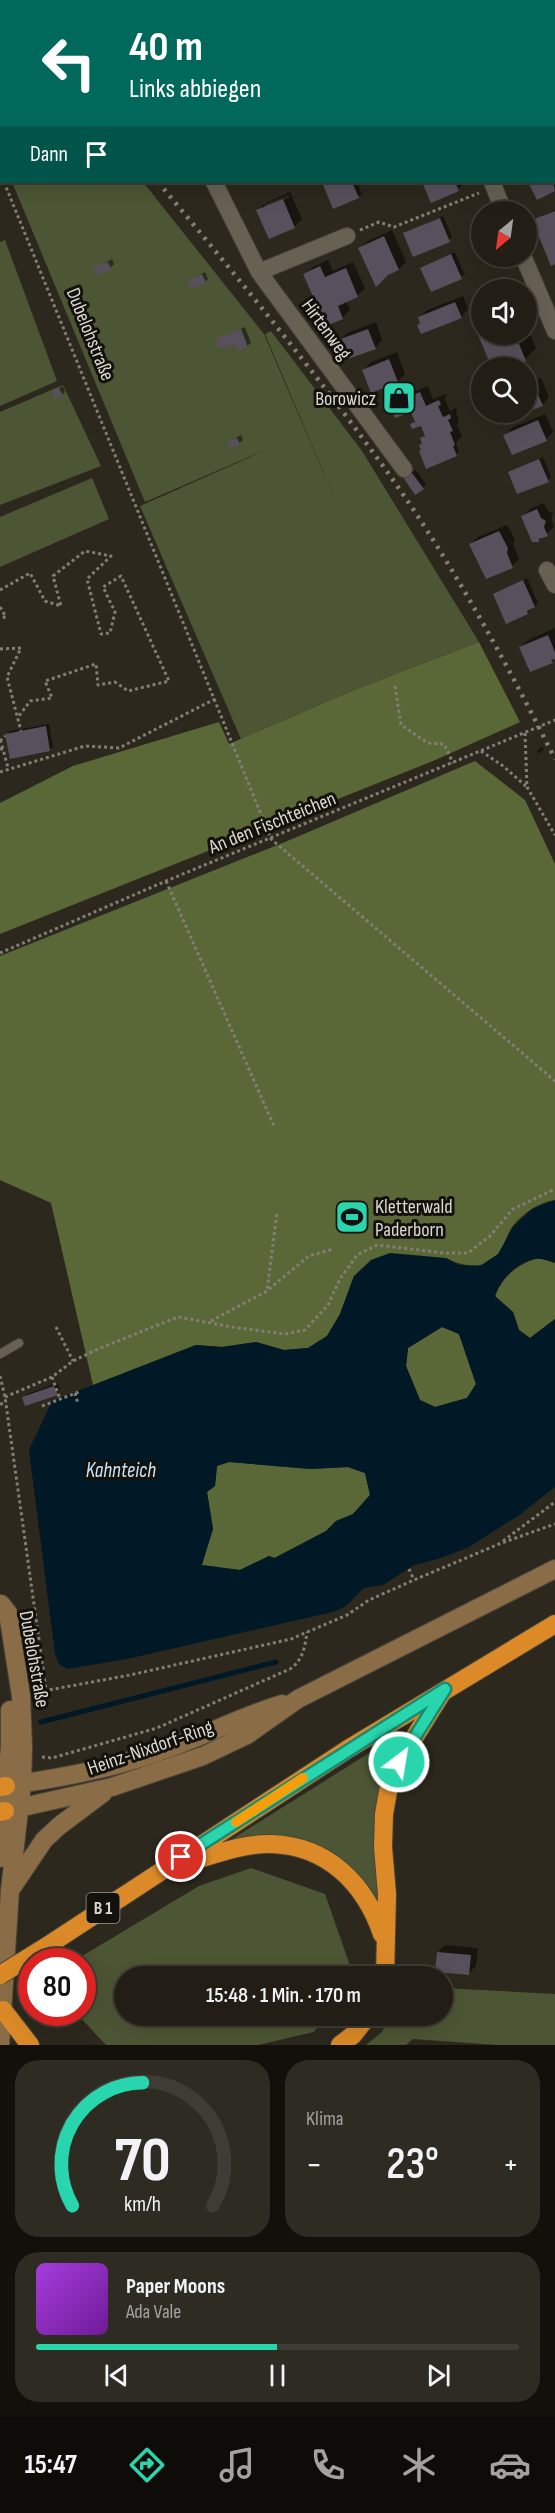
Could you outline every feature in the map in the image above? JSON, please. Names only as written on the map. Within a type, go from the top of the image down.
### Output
[{"type":"highway","name":"B 1","points":[[0,1975],[445,1689],[555,1624]]},
{"type":"highway","name":"B 1","points":[[386,1947],[384,1814],[389,1786],[399,1762],[445,1689]]},
{"type":"highway","points":[[163,1869],[239,1848],[271,1844],[301,1848],[326,1858],[348,1875],[376,1915],[386,1947],[385,1966]]},
{"type":"highway","points":[[3,2010],[30,2045]]},
{"type":"highway","points":[[340,2045],[360,2026]]},
{"type":"main road","name":"Heinz-Nixdorf-Ring","points":[[8,1811],[112,1787],[166,1770],[220,1748],[247,1735],[298,1699],[555,1569]]},
{"type":"main road","name":"Dubelohstraße","points":[[0,1607],[11,1722],[8,1811],[0,1858]]},
{"type":"main road","name":"Heinz-Nixdorf-Ring","points":[[10,1786],[104,1769],[148,1755],[241,1717],[298,1699]]},
{"type":"main road","points":[[10,1890],[44,1840],[59,1826],[112,1787]]},
{"type":"main road","name":"Dubelohstraße","points":[[0,2045],[10,1890],[8,1811]]},
{"type":"street","name":"Hirtenweg","points":[[214,183],[259,272],[404,469]]},
{"type":"street","points":[[493,184],[500,201]]},
{"type":"street","points":[[259,272],[347,236]]},
{"type":"street","points":[[529,267],[555,331]]},
{"type":"lane","points":[[0,1354],[19,1343]]},
{"type":"path","name":"Dubelohstraße","points":[[4,183],[137,504],[271,839]]},
{"type":"path","points":[[347,236],[379,222],[394,227],[493,184]]},
{"type":"path","points":[[0,590],[30,573],[45,601],[61,606],[53,576],[85,551],[111,556],[87,579],[101,634],[110,633],[115,612],[103,587],[121,576],[169,681],[128,691],[115,682],[99,685],[96,664],[45,681],[52,698],[30,701],[19,716]]},
{"type":"path","points":[[0,607],[6,617],[0,618]]},
{"type":"path","points":[[0,650],[21,648],[7,677],[19,716],[21,731]]},
{"type":"path","points":[[395,686],[401,725],[428,743],[444,744],[453,763]]},
{"type":"path","points":[[0,772],[85,746],[119,748],[215,699]]},
{"type":"path","name":"An den Fischteichen","points":[[0,953],[166,881],[555,720]]},
{"type":"path","points":[[525,733],[527,787]]},
{"type":"path","points":[[5,736],[0,741],[8,768]]},
{"type":"path","points":[[480,751],[503,766],[527,787],[555,834]]},
{"type":"path","points":[[271,839],[555,1081]]},
{"type":"path","points":[[166,881],[274,1126]]},
{"type":"path","points":[[5,1397],[52,1377],[73,1361],[178,1317],[285,1334],[305,1330],[328,1305],[340,1279],[357,1255],[377,1245],[445,1253],[468,1253],[490,1236],[513,1209],[555,1189]]},
{"type":"path","points":[[267,1291],[277,1212]]},
{"type":"path","points":[[209,1322],[267,1291],[309,1256],[333,1249]]},
{"type":"path","points":[[56,1327],[73,1361]]},
{"type":"path","points":[[0,1376],[6,1403],[46,1690]]},
{"type":"path","points":[[52,1377],[60,1399]]},
{"type":"path","points":[[42,1406],[77,1392],[78,1404]]},
{"type":"path","points":[[0,1404],[6,1403]]},
{"type":"path","points":[[499,1544],[555,1502]]},
{"type":"path","points":[[29,1694],[153,1670],[291,1639],[348,1615],[369,1600],[414,1580],[499,1544],[555,1524]]},
{"type":"path","points":[[409,1569],[414,1580]]},
{"type":"path","points":[[42,1757],[52,1758],[157,1728],[290,1669],[298,1663],[304,1650],[307,1631]]},
{"type":"green space","points":[[12,183],[144,183],[264,334],[345,523],[265,334],[271,331],[362,451],[479,642],[354,690],[241,739],[140,506],[284,442],[145,502]]},
{"type":"green space","points":[[5,240],[57,381],[0,406],[0,242]]},
{"type":"green space","points":[[63,385],[101,466],[0,505],[0,412]]},
{"type":"green space","points":[[92,478],[109,519],[0,567],[0,517]]},
{"type":"green space","points":[[479,642],[520,722],[433,761],[0,934],[0,803],[73,766],[219,722],[229,744],[354,690]]},
{"type":"green space","points":[[475,761],[525,800],[555,864],[555,1200],[531,1209],[516,1222],[500,1252],[495,1258],[482,1265],[460,1264],[446,1258],[354,1276],[340,1314],[327,1336],[308,1348],[284,1350],[256,1342],[222,1347],[196,1345],[93,1385],[51,1203],[0,1180],[0,956],[285,842]]},
{"type":"green space","points":[[539,1258],[555,1263],[555,1319],[530,1338],[519,1330],[513,1312],[495,1297],[506,1277],[518,1267]]},
{"type":"green space","points":[[442,1327],[459,1334],[476,1384],[467,1398],[435,1407],[420,1400],[406,1366],[408,1348]]},
{"type":"green space","points":[[229,1462],[311,1469],[348,1467],[365,1473],[370,1495],[353,1514],[336,1521],[326,1531],[274,1558],[269,1556],[240,1570],[201,1565],[213,1529],[207,1492],[215,1486],[217,1466]]},
{"type":"green space","points":[[401,1733],[403,1736],[382,1779],[377,1800],[375,1842],[382,1911],[369,1887],[355,1871],[337,1858],[311,1845],[210,1853]]},
{"type":"green space","points":[[251,1868],[325,1894],[350,1966],[114,1966],[114,2026],[318,2026],[314,2032],[258,2045],[106,2045],[88,2026],[96,2026],[95,1948],[199,1886]]},
{"type":"green space","points":[[453,1989],[555,1994],[555,2045],[497,2045],[413,2039],[406,2045],[366,2045],[382,2032],[385,2026],[453,2026]]},
{"type":"water","name":"Kahnteich","points":[[555,1200],[555,1263],[538,1259],[523,1263],[505,1278],[495,1296],[513,1312],[519,1330],[530,1338],[555,1319],[555,1487],[518,1516],[467,1548],[414,1565],[383,1585],[364,1588],[347,1605],[337,1611],[127,1659],[67,1669],[59,1664],[55,1654],[29,1450],[52,1401],[196,1345],[222,1347],[256,1342],[284,1350],[308,1348],[327,1336],[340,1314],[354,1276],[371,1260],[390,1253],[446,1258],[459,1265],[480,1266],[498,1254],[513,1227],[532,1209]],"holes":[[[442,1327],[459,1334],[476,1384],[467,1398],[435,1407],[420,1400],[406,1366],[408,1348]],[[229,1462],[311,1469],[348,1467],[365,1473],[370,1495],[353,1514],[336,1521],[326,1531],[275,1558],[269,1556],[240,1570],[202,1565],[213,1529],[207,1492],[215,1486],[217,1466]]]},
{"type":"building","points":[[102,183],[114,183],[104,187]]},
{"type":"building","points":[[322,183],[352,183],[359,198],[333,209]]},
{"type":"building","points":[[422,183],[455,183],[459,191],[431,203]]},
{"type":"building","points":[[528,183],[553,183],[555,191],[537,200]]},
{"type":"building","points":[[283,199],[295,228],[269,239],[256,210]]},
{"type":"building","points":[[555,211],[555,264],[551,266],[537,232],[537,218]]},
{"type":"building","points":[[440,218],[450,242],[413,257],[403,233]]},
{"type":"building","points":[[384,236],[399,270],[388,275],[376,287],[358,248]]},
{"type":"building","points":[[451,254],[462,279],[431,292],[420,268]]},
{"type":"building","points":[[108,262],[111,269],[96,275],[93,267]]},
{"type":"building","points":[[320,266],[325,277],[346,268],[358,297],[338,306],[343,319],[326,326],[303,274]]},
{"type":"building","points":[[202,274],[206,283],[191,289],[187,281]]},
{"type":"building","points":[[455,302],[462,318],[421,334],[417,325],[420,324],[418,317]]},
{"type":"building","points":[[241,329],[248,347],[238,351],[235,344],[219,349],[216,339]]},
{"type":"building","points":[[368,329],[376,349],[345,360],[338,340]]},
{"type":"building","points":[[482,345],[519,345],[524,357],[487,357]]},
{"type":"building","points":[[389,359],[398,382],[371,393],[362,370]]},
{"type":"building","points":[[59,388],[63,396],[55,399],[52,391]]},
{"type":"building","points":[[410,389],[413,395],[420,392],[426,406],[439,400],[441,405],[438,406],[443,417],[450,414],[451,418],[448,420],[453,431],[450,432],[457,456],[426,469],[419,451],[421,450],[419,445],[422,444],[420,438],[425,436],[421,426],[412,429],[410,424],[415,422],[411,412],[395,418],[390,405],[399,402],[396,395]]},
{"type":"building","points":[[537,392],[543,406],[537,408]]},
{"type":"building","points":[[537,420],[547,441],[512,455],[503,435],[531,423],[537,423]]},
{"type":"building","points":[[237,438],[240,444],[229,449],[227,442]]},
{"type":"building","points":[[539,459],[549,482],[517,494],[508,472]]},
{"type":"building","points":[[412,473],[424,489],[415,495],[403,477]]},
{"type":"building","points":[[537,509],[541,518],[546,521],[544,527],[548,536],[539,539],[539,542],[532,542],[521,516]]},
{"type":"building","points":[[499,531],[508,548],[507,553],[513,568],[486,579],[469,544]]},
{"type":"building","points":[[523,580],[535,607],[527,611],[528,614],[506,624],[493,594]]},
{"type":"building","points":[[548,635],[555,652],[555,659],[551,660],[553,663],[530,672],[519,647]]},
{"type":"building","points":[[46,726],[50,751],[10,759],[5,734]]},
{"type":"building","points":[[54,1386],[58,1395],[25,1406],[22,1397]]},
{"type":"building","points":[[437,1952],[471,1955],[469,1975],[453,1974],[453,1966],[436,1966]]},
{"type":"waterway","points":[[41,1722],[276,1662]]},
{"type":"railway","points":[[159,183],[301,357],[383,466],[431,536],[475,609],[555,759]]},
{"type":"slow traffic","points":[[236,1822],[303,1778]]},
{"type":"place","name":"Borowicz","points":[[399,398]]},
{"type":"place","name":"Kletterwald Paderborn","points":[[352,1217]]},
{"type":"route","points":[[181,1857],[445,1689],[399,1762]]}]
